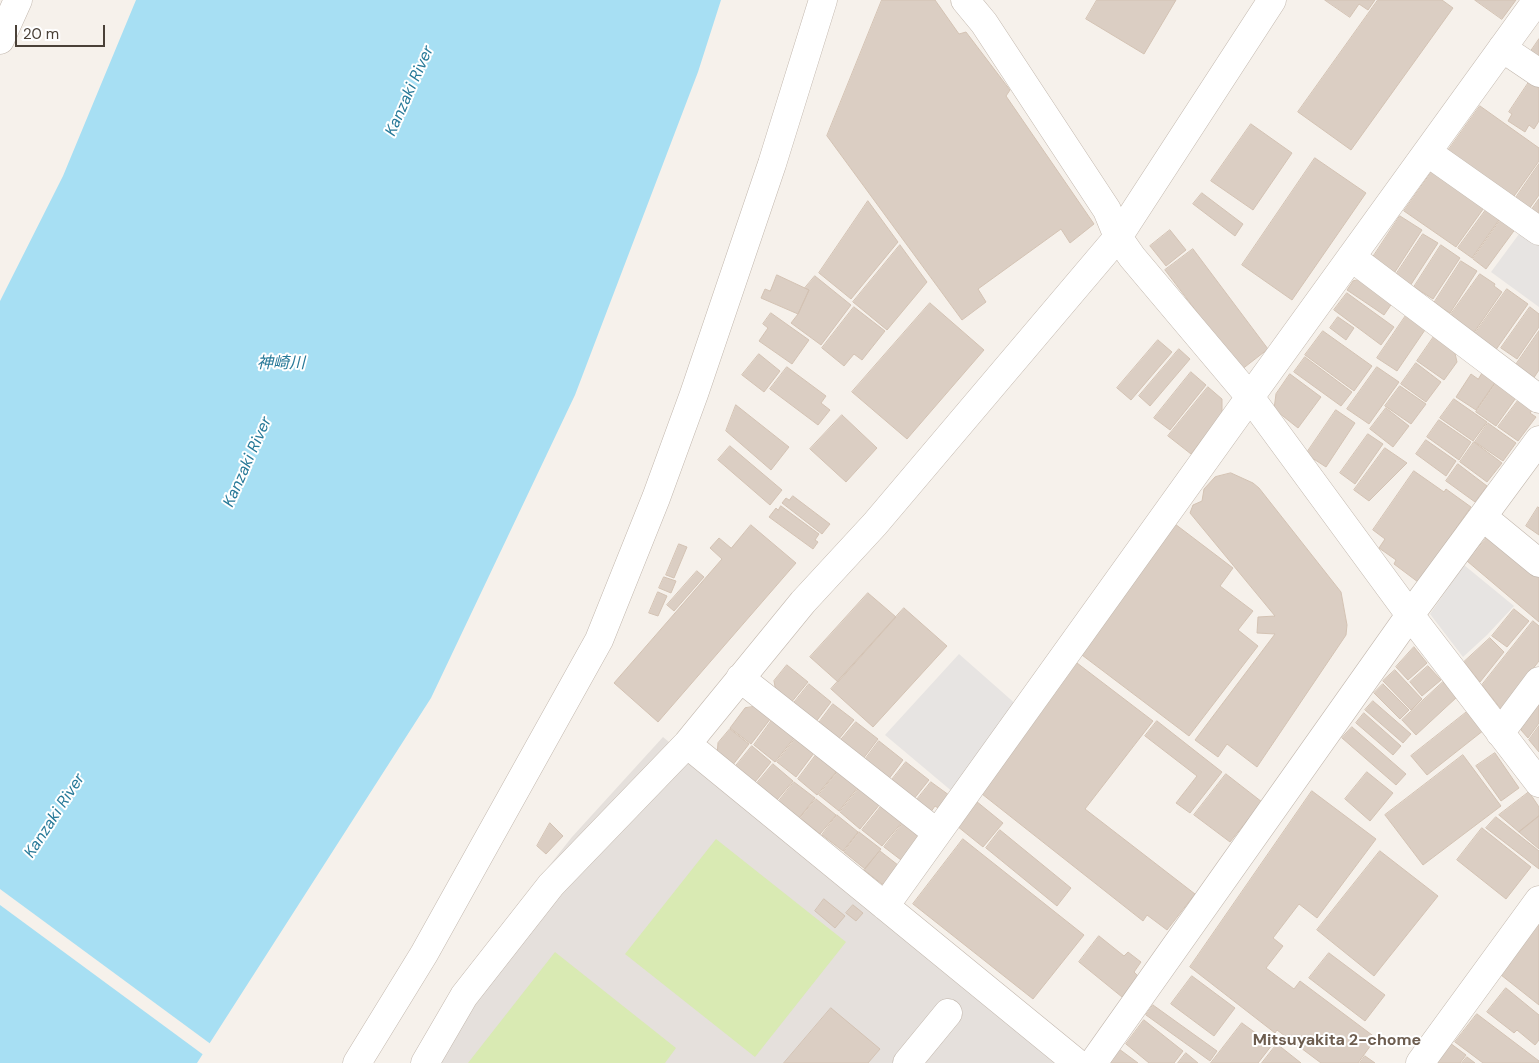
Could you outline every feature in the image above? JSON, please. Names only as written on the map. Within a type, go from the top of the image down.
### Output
[{"type":"street","points":[[0,40],[18,0]]},
{"type":"street","points":[[357,1063],[424,954],[599,640],[656,498],[694,394],[772,164],[823,0]]},
{"type":"street","points":[[965,0],[984,23],[1107,210],[1118,237],[1132,257],[1250,397],[1410,615],[1539,783]]},
{"type":"street","points":[[425,1063],[464,996],[551,885],[687,744],[803,602],[875,524],[1118,237],[1272,0]]},
{"type":"street","points":[[885,906],[1250,397],[1538,0]]},
{"type":"street","points":[[1502,48],[1539,73]]},
{"type":"street","points":[[1427,152],[1539,231]]},
{"type":"street","points":[[1351,257],[1539,399]]},
{"type":"street","points":[[1093,1063],[1410,615],[1539,440]]},
{"type":"street","points":[[1483,517],[1539,563]]},
{"type":"street","points":[[740,678],[937,833]]},
{"type":"street","points":[[1500,733],[1539,681]]},
{"type":"street","points":[[687,744],[1077,1063]]},
{"type":"street","points":[[1420,1063],[1539,900]]},
{"type":"street","points":[[907,1063],[948,1013]]},
{"type":"shaded area","points":[[1522,230],[1539,242],[1539,307],[1491,272]]},
{"type":"shaded area","points":[[1464,565],[1514,606],[1463,657],[1430,614]]},
{"type":"shaded area","points":[[959,654],[1018,706],[954,793],[885,735]]},
{"type":"shaded area","points":[[663,737],[1059,1063],[412,1063],[462,976],[572,837]]},
{"type":"green space","points":[[716,839],[846,942],[755,1057],[625,954]]},
{"type":"green space","points":[[555,952],[676,1048],[665,1063],[468,1063]]},
{"type":"water","name":"神崎川","points":[[136,0],[721,0],[698,72],[575,395],[431,698],[197,1063],[0,1063],[0,301],[63,176]]},
{"type":"pier","points":[[0,889],[212,1045],[205,1056],[0,905]]},
{"type":"building","points":[[882,0],[935,0],[959,34],[966,32],[1010,90],[1006,96],[1094,224],[1070,243],[1061,229],[978,289],[986,302],[962,320],[827,136]]},
{"type":"building","points":[[1097,0],[1176,0],[1144,54],[1086,19]]},
{"type":"building","points":[[1325,0],[1375,0],[1368,10],[1359,4],[1350,17]]},
{"type":"building","points":[[1378,0],[1442,0],[1453,8],[1351,150],[1298,112]]},
{"type":"building","points":[[1475,0],[1516,0],[1502,19]]},
{"type":"building","points":[[1539,39],[1539,57],[1531,51]]},
{"type":"building","points":[[1529,82],[1539,88],[1539,121],[1534,129],[1529,125],[1525,132],[1508,121],[1512,114],[1509,112]]},
{"type":"building","points":[[1480,106],[1539,148],[1539,161],[1512,199],[1447,152]]},
{"type":"building","points":[[1251,124],[1292,153],[1253,210],[1211,181]]},
{"type":"building","points":[[1315,158],[1366,193],[1292,300],[1242,265]]},
{"type":"building","points":[[1539,164],[1539,195],[1529,209],[1515,199]]},
{"type":"building","points":[[1433,170],[1486,205],[1456,247],[1404,211]]},
{"type":"building","points":[[1202,193],[1243,224],[1235,236],[1193,204]]},
{"type":"building","points":[[1539,199],[1539,219],[1530,212]]},
{"type":"building","points":[[868,201],[898,242],[851,299],[819,273]]},
{"type":"building","points":[[1488,207],[1501,217],[1472,258],[1458,248]]},
{"type":"building","points":[[1400,216],[1422,230],[1393,275],[1373,257]]},
{"type":"building","points":[[1502,218],[1516,228],[1486,269],[1473,259]]},
{"type":"building","points":[[1170,230],[1186,250],[1166,266],[1150,246]]},
{"type":"building","points":[[1423,234],[1438,243],[1410,286],[1395,276]]},
{"type":"building","points":[[900,245],[927,282],[887,330],[853,302]]},
{"type":"building","points":[[1441,245],[1460,258],[1433,299],[1414,287]]},
{"type":"building","points":[[1193,249],[1268,349],[1241,370],[1165,270]]},
{"type":"building","points":[[1461,261],[1477,271],[1450,313],[1434,303]]},
{"type":"building","points":[[1480,274],[1495,284],[1494,286],[1502,292],[1473,334],[1449,317]]},
{"type":"building","points":[[777,275],[809,290],[798,314],[761,298],[765,289],[770,291]]},
{"type":"building","points":[[815,276],[851,305],[821,345],[791,323],[798,314],[809,290],[805,288]]},
{"type":"building","points":[[1365,279],[1395,299],[1384,315],[1347,290],[1353,281]]},
{"type":"building","points":[[1507,289],[1528,304],[1495,351],[1474,335]]},
{"type":"building","points":[[1347,293],[1394,327],[1381,345],[1334,310]]},
{"type":"building","points":[[930,303],[984,350],[907,439],[852,392]]},
{"type":"building","points":[[854,307],[885,331],[862,360],[854,354],[844,366],[822,348]]},
{"type":"building","points":[[1530,307],[1539,314],[1539,327],[1517,359],[1501,348]]},
{"type":"building","points":[[1409,311],[1429,324],[1397,371],[1377,358]]},
{"type":"building","points":[[771,313],[809,340],[792,364],[759,341],[768,328],[763,324]]},
{"type":"building","points":[[1338,317],[1354,328],[1346,340],[1330,328]]},
{"type":"building","points":[[1323,331],[1372,366],[1354,391],[1305,355]]},
{"type":"building","points":[[1539,331],[1539,370],[1533,379],[1515,366]]},
{"type":"building","points":[[1435,335],[1454,349],[1457,362],[1444,380],[1417,361]]},
{"type":"building","points":[[1158,340],[1172,352],[1131,400],[1117,388]]},
{"type":"building","points":[[1179,349],[1190,359],[1150,406],[1139,396]]},
{"type":"building","points":[[759,354],[780,371],[764,392],[742,375]]},
{"type":"building","points":[[1305,357],[1352,392],[1341,406],[1294,372]]},
{"type":"building","points":[[1416,363],[1441,382],[1426,402],[1401,384]]},
{"type":"building","points":[[787,367],[826,396],[821,403],[830,410],[818,425],[770,389]]},
{"type":"building","points":[[1377,367],[1399,382],[1369,424],[1347,409]]},
{"type":"building","points":[[1191,372],[1206,385],[1170,430],[1154,418]]},
{"type":"building","points":[[1483,372],[1496,381],[1476,410],[1456,397],[1471,374],[1478,379]]},
{"type":"building","points":[[1290,374],[1321,397],[1298,428],[1274,409],[1276,394]]},
{"type":"building","points":[[1497,381],[1518,395],[1496,426],[1476,412]]},
{"type":"building","points":[[1400,386],[1426,404],[1411,424],[1385,406]]},
{"type":"building","points":[[1208,387],[1222,399],[1222,413],[1191,454],[1168,436]]},
{"type":"building","points":[[1520,398],[1534,408],[1530,413],[1536,417],[1518,441],[1498,427]]},
{"type":"building","points":[[1454,399],[1487,422],[1473,441],[1440,418]]},
{"type":"building","points":[[736,405],[789,447],[771,470],[726,431]]},
{"type":"building","points":[[1386,408],[1409,426],[1393,447],[1370,429]]},
{"type":"building","points":[[1336,410],[1355,423],[1326,467],[1306,454]]},
{"type":"building","points":[[842,415],[877,448],[846,482],[810,449]]},
{"type":"building","points":[[1439,420],[1471,442],[1459,460],[1427,437]]},
{"type":"building","points":[[1488,423],[1516,443],[1503,461],[1475,442]]},
{"type":"building","points":[[1368,434],[1383,444],[1355,484],[1340,473]]},
{"type":"building","points":[[1426,440],[1456,461],[1446,476],[1416,454]]},
{"type":"building","points":[[1474,442],[1502,463],[1487,482],[1460,462]]},
{"type":"building","points":[[730,446],[782,490],[770,505],[718,460]]},
{"type":"building","points":[[1385,448],[1407,463],[1369,501],[1354,490]]},
{"type":"building","points":[[1458,464],[1487,486],[1475,502],[1446,481]]},
{"type":"building","points":[[1414,471],[1444,492],[1446,489],[1471,507],[1418,582],[1394,564],[1396,560],[1379,548],[1385,539],[1373,530]]},
{"type":"building","points":[[1231,473],[1253,483],[1259,488],[1341,592],[1347,625],[1346,635],[1257,767],[1227,744],[1218,757],[1195,740],[1275,634],[1257,633],[1258,617],[1275,616],[1190,513],[1193,505],[1202,501],[1204,489],[1215,477]]},
{"type":"building","points":[[793,496],[830,524],[822,534],[782,503],[786,498],[789,500]]},
{"type":"building","points":[[781,506],[819,534],[815,540],[818,542],[813,549],[769,517],[776,508],[778,510]]},
{"type":"building","points":[[1539,508],[1539,535],[1526,526]]},
{"type":"building","points":[[1175,524],[1233,568],[1220,586],[1253,611],[1238,630],[1258,646],[1189,736],[1078,652]]},
{"type":"building","points":[[751,525],[796,563],[658,722],[614,683],[722,559],[710,548],[719,538],[731,548]]},
{"type":"building","points":[[1490,534],[1539,575],[1539,622],[1467,561]]},
{"type":"building","points":[[679,544],[687,547],[674,578],[666,575]]},
{"type":"building","points":[[697,571],[704,577],[674,611],[667,605]]},
{"type":"building","points":[[664,577],[676,581],[671,593],[659,588]]},
{"type":"building","points":[[658,592],[667,596],[658,616],[649,613]]},
{"type":"building","points":[[868,593],[896,617],[838,682],[810,657]]},
{"type":"building","points":[[904,608],[947,646],[873,727],[831,689]]},
{"type":"building","points":[[1514,609],[1529,621],[1507,647],[1492,636]]},
{"type":"building","points":[[1533,621],[1539,626],[1539,661],[1501,709],[1482,685]]},
{"type":"building","points":[[1490,638],[1504,652],[1480,682],[1464,662]]},
{"type":"building","points":[[1414,647],[1427,663],[1408,680],[1396,667]]},
{"type":"building","points":[[1077,663],[1153,721],[1085,809],[1195,894],[1167,930],[1147,915],[1143,921],[982,794]]},
{"type":"building","points":[[787,665],[808,682],[790,704],[776,692],[774,681]]},
{"type":"building","points":[[1428,666],[1441,680],[1422,696],[1410,682]]},
{"type":"building","points":[[1395,670],[1422,699],[1411,710],[1383,681]]},
{"type":"building","points":[[1443,682],[1457,697],[1416,735],[1402,720]]},
{"type":"building","points":[[809,684],[831,702],[815,723],[793,704]]},
{"type":"building","points":[[1383,684],[1409,710],[1400,719],[1374,693]]},
{"type":"building","points":[[1539,691],[1539,723],[1528,738],[1521,730],[1520,718]]},
{"type":"building","points":[[1373,701],[1411,734],[1403,743],[1365,710]]},
{"type":"building","points":[[833,704],[854,720],[838,740],[818,724]]},
{"type":"building","points":[[759,706],[771,718],[751,744],[730,728],[745,708]]},
{"type":"building","points":[[1468,711],[1484,730],[1427,775],[1411,756]]},
{"type":"building","points":[[1364,713],[1401,746],[1393,755],[1356,723]]},
{"type":"building","points":[[772,720],[794,738],[775,762],[754,745]]},
{"type":"building","points":[[1157,721],[1222,772],[1190,813],[1176,803],[1197,776],[1145,736]]},
{"type":"building","points":[[856,722],[878,739],[863,759],[840,741]]},
{"type":"building","points":[[1539,726],[1539,752],[1529,740]]},
{"type":"building","points":[[1352,727],[1406,774],[1396,785],[1342,738]]},
{"type":"building","points":[[730,729],[749,744],[732,766],[717,755],[718,743]]},
{"type":"building","points":[[795,739],[814,753],[796,777],[777,762]]},
{"type":"building","points":[[879,741],[903,760],[888,780],[864,761]]},
{"type":"building","points":[[752,746],[771,762],[755,782],[735,767]]},
{"type":"building","points":[[1495,753],[1519,788],[1501,801],[1476,766]]},
{"type":"building","points":[[816,755],[836,772],[817,795],[798,779]]},
{"type":"building","points":[[1463,755],[1501,806],[1423,865],[1385,815]]},
{"type":"building","points":[[906,762],[929,780],[913,800],[890,782]]},
{"type":"building","points":[[773,764],[793,781],[777,800],[757,783]]},
{"type":"building","points":[[838,771],[858,787],[839,811],[819,795]]},
{"type":"building","points":[[1367,772],[1393,793],[1370,821],[1345,799]]},
{"type":"building","points":[[1226,774],[1262,802],[1230,842],[1194,815]]},
{"type":"building","points":[[794,782],[815,798],[799,818],[779,801]]},
{"type":"building","points":[[931,782],[953,798],[943,811],[935,806],[930,813],[915,802]]},
{"type":"building","points":[[860,787],[880,804],[860,829],[840,812]]},
{"type":"building","points":[[1312,791],[1376,839],[1317,918],[1299,904],[1273,938],[1283,946],[1266,968],[1294,989],[1300,981],[1376,1038],[1358,1063],[1321,1063],[1277,1030],[1275,1033],[1190,967]]},
{"type":"building","points":[[1529,792],[1539,807],[1539,816],[1519,832],[1499,815]]},
{"type":"building","points":[[816,799],[836,815],[820,834],[800,818]]},
{"type":"building","points":[[976,801],[1003,823],[983,847],[957,826]]},
{"type":"building","points":[[883,804],[903,821],[882,846],[862,830]]},
{"type":"building","points":[[837,815],[858,832],[843,851],[822,835]]},
{"type":"building","points":[[1539,816],[1539,849],[1519,832]]},
{"type":"building","points":[[1496,817],[1539,851],[1539,869],[1486,828]]},
{"type":"building","points":[[550,823],[563,836],[546,854],[537,846]]},
{"type":"building","points":[[903,823],[919,835],[920,845],[905,863],[884,847]]},
{"type":"building","points":[[1482,828],[1531,867],[1506,899],[1457,860]]},
{"type":"building","points":[[1000,830],[1071,888],[1057,906],[986,848]]},
{"type":"building","points":[[859,832],[881,849],[865,869],[844,852]]},
{"type":"building","points":[[963,839],[1084,935],[1033,999],[913,904]]},
{"type":"building","points":[[880,851],[903,869],[891,884],[882,884],[864,870]]},
{"type":"building","points":[[1380,851],[1438,896],[1374,976],[1317,930]]},
{"type":"building","points":[[824,899],[845,916],[835,928],[815,911]]},
{"type":"building","points":[[853,905],[863,913],[856,921],[846,913]]},
{"type":"building","points":[[1539,923],[1539,1005],[1501,975]]},
{"type":"building","points":[[1099,936],[1124,956],[1128,952],[1141,962],[1134,972],[1138,976],[1122,997],[1079,962]]},
{"type":"building","points":[[1329,953],[1385,995],[1365,1021],[1309,978]]},
{"type":"building","points":[[1192,976],[1235,1008],[1214,1036],[1171,1004]]},
{"type":"building","points":[[1506,988],[1539,1015],[1539,1040],[1535,1045],[1517,1030],[1514,1033],[1487,1012]]},
{"type":"building","points":[[1153,1005],[1217,1051],[1210,1061],[1146,1015]]},
{"type":"building","points":[[831,1008],[880,1049],[868,1063],[784,1063]]},
{"type":"building","points":[[1477,1014],[1539,1061],[1539,1063],[1483,1063],[1455,1042]]},
{"type":"building","points":[[1144,1020],[1183,1051],[1174,1063],[1149,1063],[1126,1044]]},
{"type":"building","points":[[1242,1023],[1272,1045],[1258,1063],[1211,1063]]},
{"type":"building","points":[[1446,1040],[1466,1055],[1460,1063],[1428,1063]]},
{"type":"building","points":[[1277,1044],[1301,1063],[1262,1063]]},
{"type":"building","points":[[1119,1049],[1138,1063],[1111,1063]]},
{"type":"building","points":[[1186,1053],[1198,1063],[1178,1063]]},
{"type":"building","points":[[1365,1056],[1375,1063],[1360,1063]]},
{"type":"building","points":[[1467,1057],[1475,1063],[1462,1063]]},
{"type":"district","name":"Mitsuyakita 2-chome","points":[[1337,1041]]},
{"type":"water label","name":"Kanzaki River","points":[[410,91]]},
{"type":"water label","name":"Kanzaki River","points":[[248,462]]},
{"type":"water label","name":"Kanzaki River","points":[[55,816]]}]
